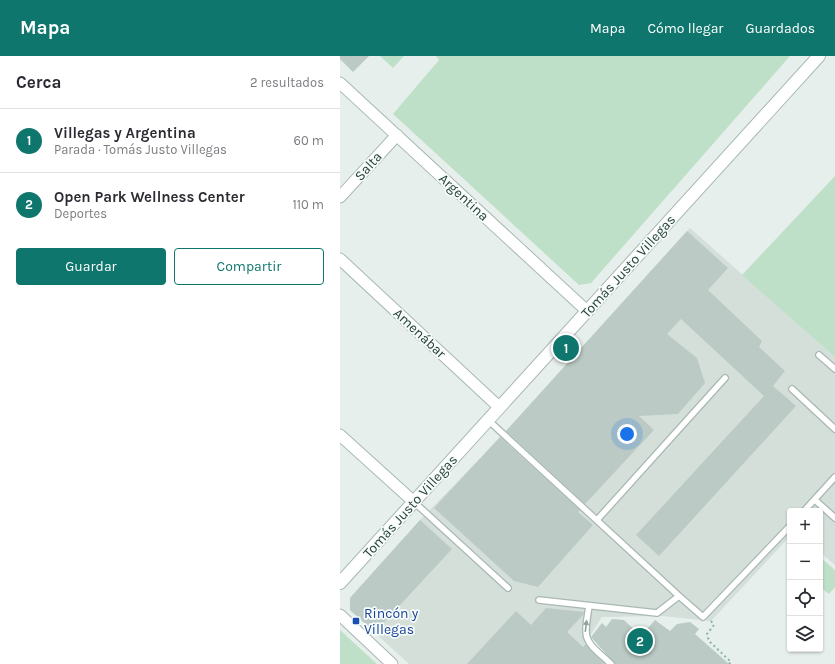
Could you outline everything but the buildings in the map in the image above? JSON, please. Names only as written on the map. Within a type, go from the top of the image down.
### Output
[{"type":"street","name":"Tomás Justo Villegas","points":[[340,583],[819,56]]},
{"type":"street","name":"Argentina","points":[[340,83],[587,311]]},
{"type":"street","name":"Salta","points":[[340,197],[397,135]]},
{"type":"street","name":"Amenábar","points":[[340,259],[499,408]]},
{"type":"street","points":[[340,435],[414,502]]},
{"type":"street","points":[[340,615],[392,664]]},
{"type":"lane","points":[[819,355],[835,369]]},
{"type":"lane","points":[[597,520],[725,378]]},
{"type":"lane","points":[[792,390],[835,429]]},
{"type":"lane","points":[[488,420],[679,596],[703,616],[787,529]]},
{"type":"lane","points":[[807,508],[835,477]]},
{"type":"lane","points":[[815,500],[835,518]]},
{"type":"lane","points":[[414,502],[508,588]]},
{"type":"lane","points":[[539,600],[657,613],[679,596]]},
{"type":"lane","points":[[589,606],[585,637],[590,644],[611,664]]},
{"type":"path","points":[[703,616],[714,625],[707,634],[709,641],[731,662],[729,664]]},
{"type":"shaded area","points":[[690,228],[835,357],[835,565],[823,555],[823,508],[787,508],[787,539],[711,621],[662,616],[602,617],[583,646],[603,664],[409,664],[350,610],[350,598],[420,520],[499,439]]},
{"type":"green space","points":[[380,56],[404,56],[393,68]]},
{"type":"green space","points":[[436,56],[790,56],[591,283],[579,285],[393,114],[439,60]]},
{"type":"green space","points":[[835,176],[835,357],[742,275]]},
{"type":"green space","points":[[823,560],[835,570],[835,587],[829,594],[823,589]]},
{"type":"green space","points":[[340,630],[377,664],[340,664]]},
{"type":"place","name":"Villegas y Argentina","points":[[566,348]]},
{"type":"place","name":"Rincón y Villegas","points":[[356,621]]},
{"type":"place","name":"Open Park Wellness Center","points":[[640,641]]}]
